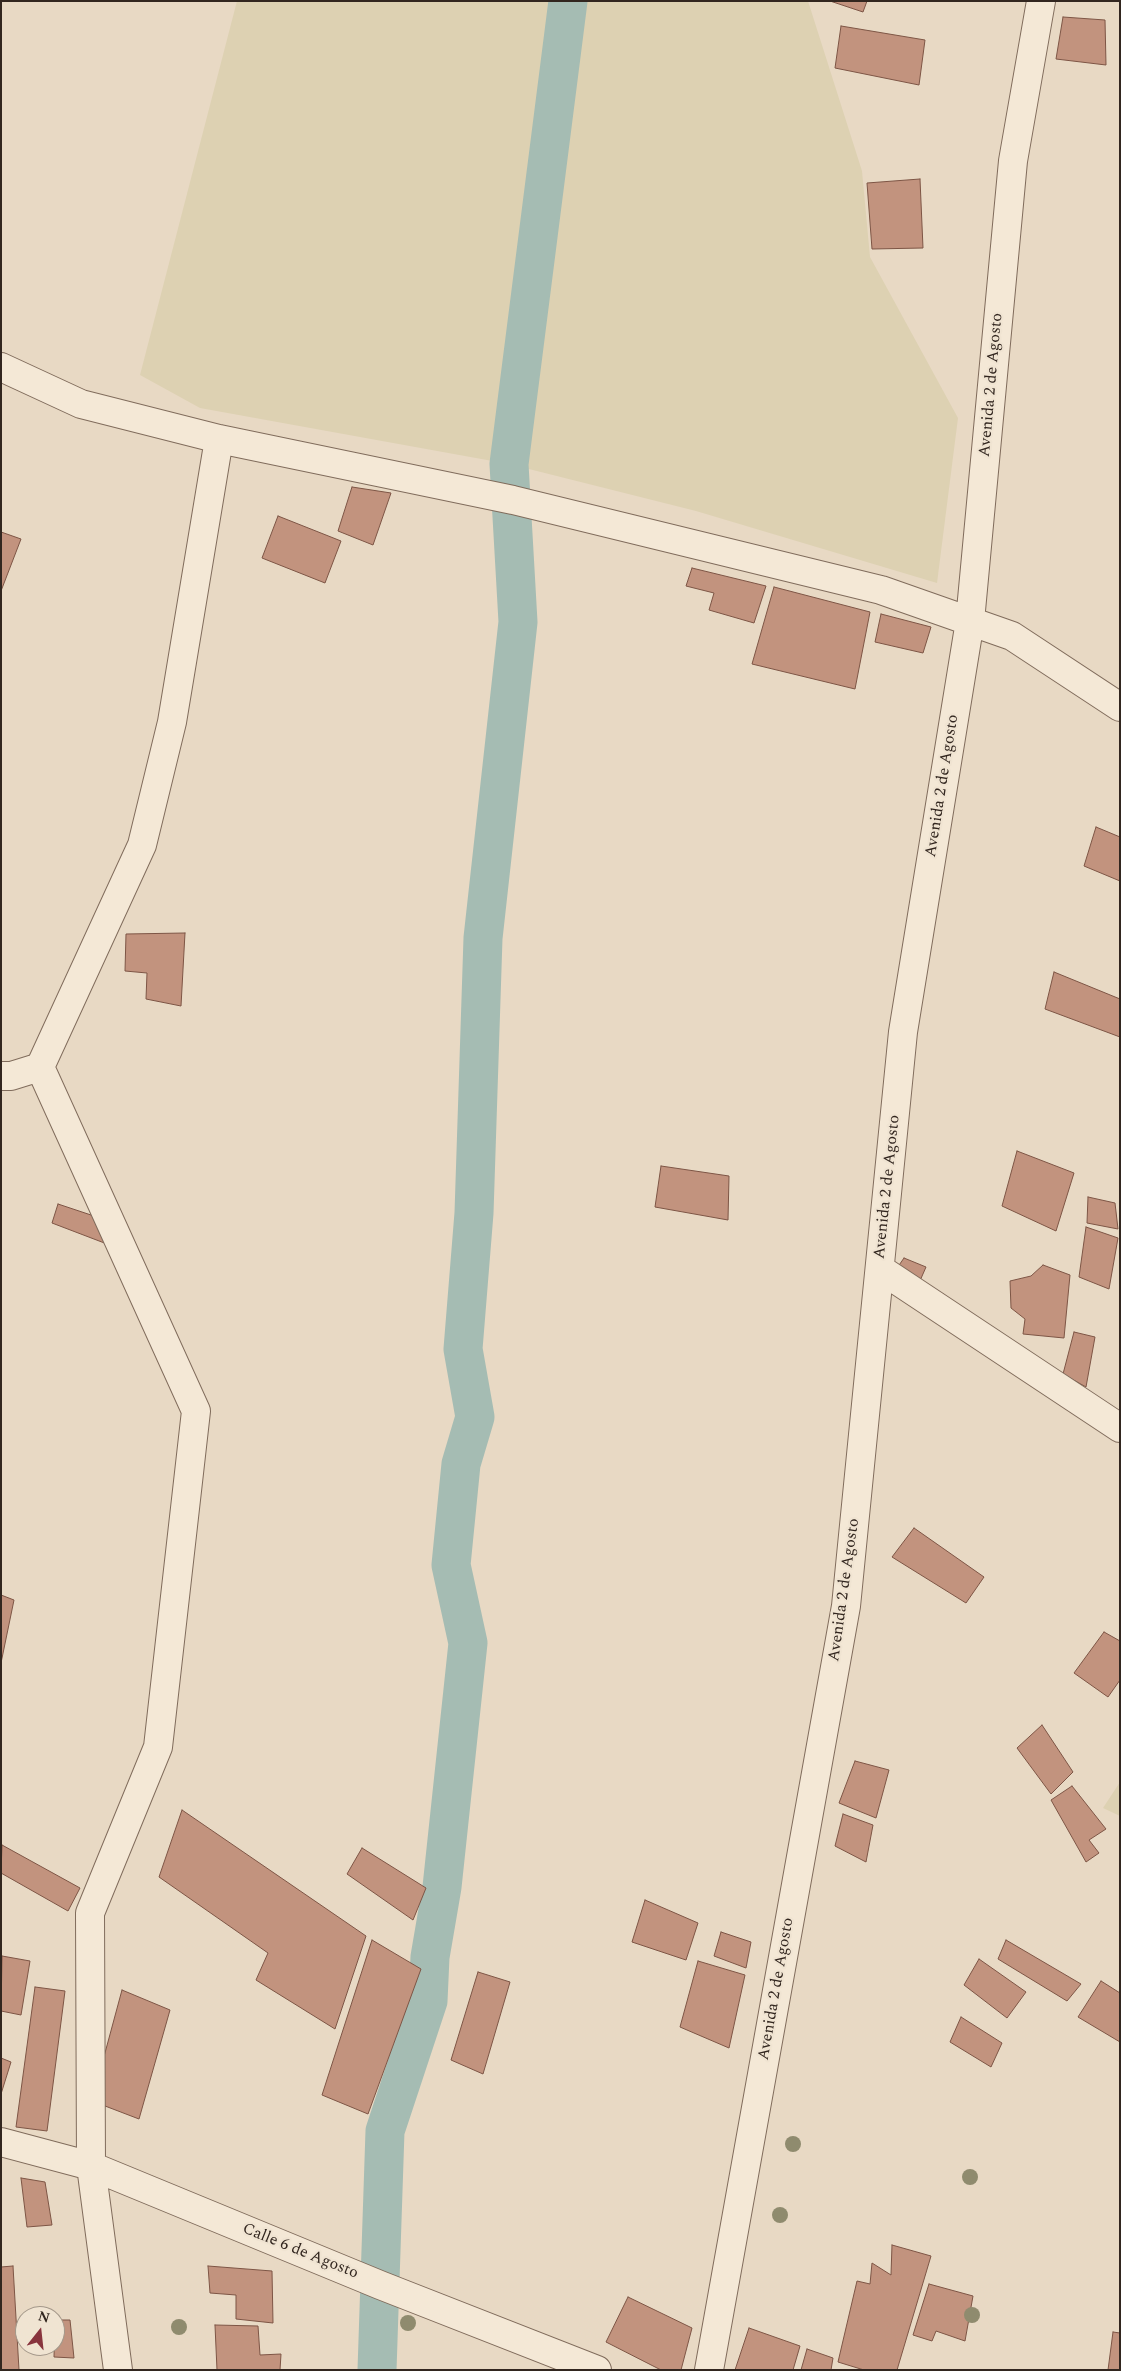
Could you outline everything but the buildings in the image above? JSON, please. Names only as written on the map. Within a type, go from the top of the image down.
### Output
[{"type":"street","name":"Avenida 2 de Agosto","points":[[709,2370],[846,1606],[903,1032],[970,621],[1013,161],[1040,1]]},
{"type":"street","points":[[1,367],[81,404],[219,439],[513,500],[881,590],[1012,636],[1120,707]]},
{"type":"street","points":[[1,1076],[10,1076],[40,1067],[142,845],[172,722],[219,439]]},
{"type":"street","points":[[40,1067],[196,1411],[158,1747],[90,1913],[91,2166],[118,2370]]},
{"type":"street","points":[[880,1269],[1120,1428]]},
{"type":"street","name":"Calle 6 de Agosto","points":[[1,2142],[91,2166],[380,2285],[598,2370]]},
{"type":"shaded area","points":[[237,1],[808,1],[862,171],[870,257],[958,418],[937,583],[696,511],[509,464],[200,408],[140,375]]},
{"type":"shaded area","points":[[1120,1782],[1120,1816],[1103,1808]]},
{"type":"waterway","points":[[377,2370],[385,2131],[428,2001],[430,1957],[442,1887],[468,1643],[451,1565],[461,1464],[475,1417],[463,1349],[474,1213],[483,938],[518,622],[509,464],[568,1]]}]
